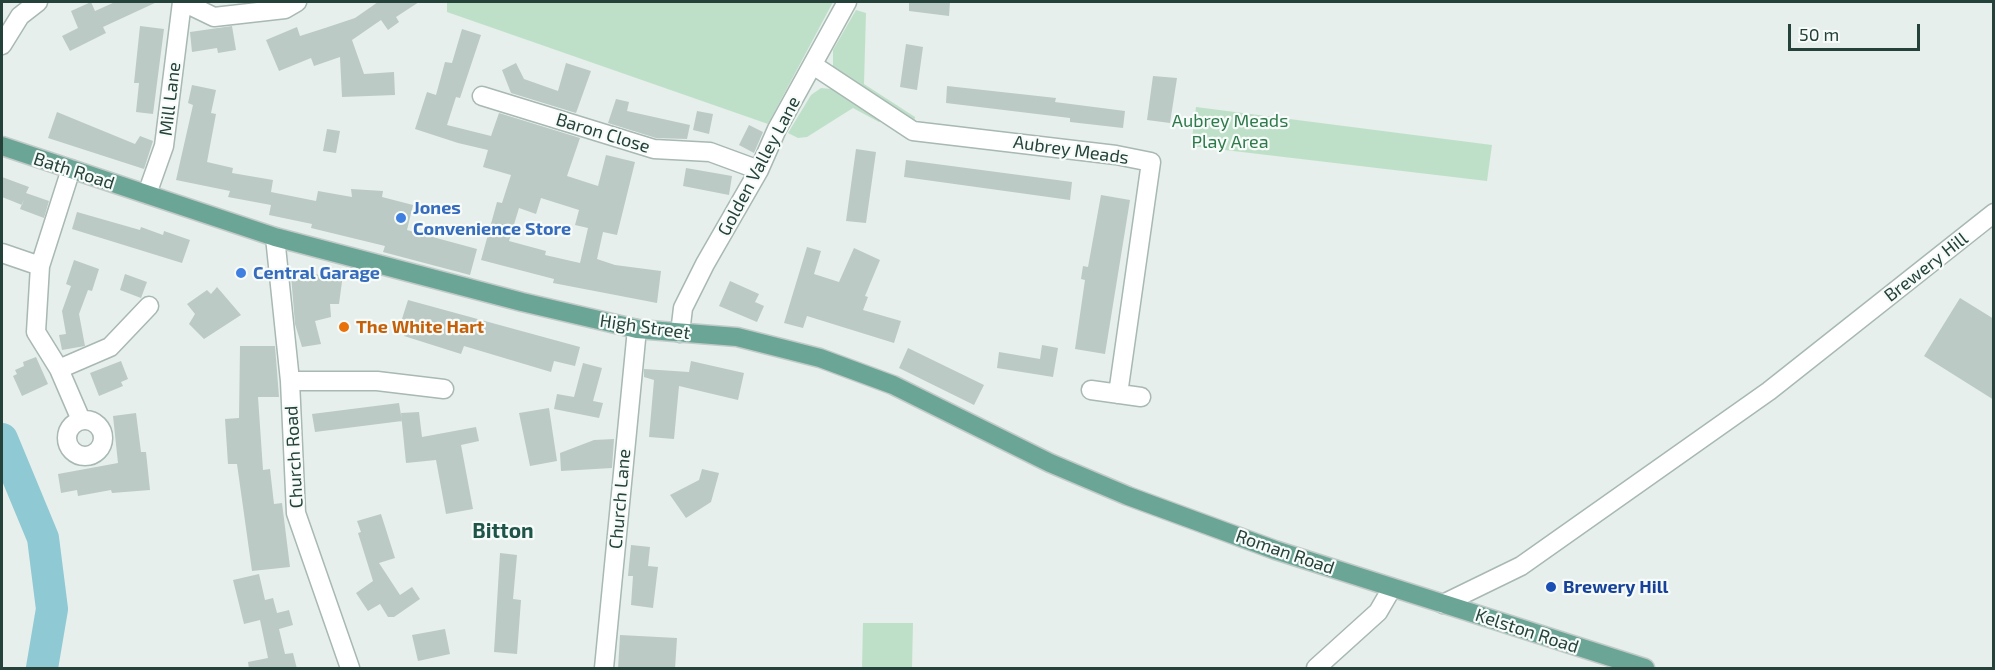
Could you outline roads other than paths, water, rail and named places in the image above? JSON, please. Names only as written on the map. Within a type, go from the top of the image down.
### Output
[{"type":"main road","name":"Bath Road","points":[[2,146],[147,194]]},
{"type":"main road","name":"High Street","points":[[147,194],[275,237],[637,329],[737,337],[820,358],[893,385],[1050,463],[1128,496]]},
{"type":"main road","name":"Roman Road","points":[[1128,496],[1275,550],[1443,604]]},
{"type":"main road","name":"Kelston Road","points":[[1443,604],[1645,669]]},
{"type":"street","points":[[2,45],[20,16],[39,2]]},
{"type":"street","name":"Mill Lane","points":[[147,194],[164,146],[182,2],[214,17],[285,9],[297,2]]},
{"type":"street","name":"Golden Valley Lane","points":[[680,333],[683,308],[847,2]]},
{"type":"street","name":"Aubrey Meads","points":[[813,65],[913,131],[1116,155],[1151,162],[1118,394]]},
{"type":"street","name":"Baron Close","points":[[482,96],[654,149],[710,152],[759,170]]},
{"type":"street","points":[[71,169],[40,266],[36,332],[59,369],[81,420]]},
{"type":"street","name":"Brewery Hill","points":[[1443,604],[1521,566],[1769,391],[1994,213]]},
{"type":"street","name":"Church Road","points":[[275,237],[290,381],[296,513],[350,669]]},
{"type":"street","points":[[2,253],[40,266]]},
{"type":"street","points":[[59,369],[110,347],[149,306]]},
{"type":"street","name":"Church Lane","points":[[604,669],[637,329]]},
{"type":"street","points":[[290,381],[377,381],[444,389]]},
{"type":"street","points":[[1091,390],[1141,397]]},
{"type":"street","points":[[1316,669],[1378,612],[1392,588]]},
{"type":"waterway","points":[[2,439],[43,538],[52,609],[42,668]]},
{"type":"place","name":"Jones Convenience Store","points":[[401,218]]},
{"type":"place","name":"Central Garage","points":[[241,273]]},
{"type":"place","name":"The White Hart","points":[[344,327]]},
{"type":"place","name":"Brewery Hill","points":[[1551,587]]},
{"type":"district","name":"Bitton","points":[[503,531]]},
{"type":"park label","name":"Aubrey Meads Play Area","points":[[1230,131]]}]
